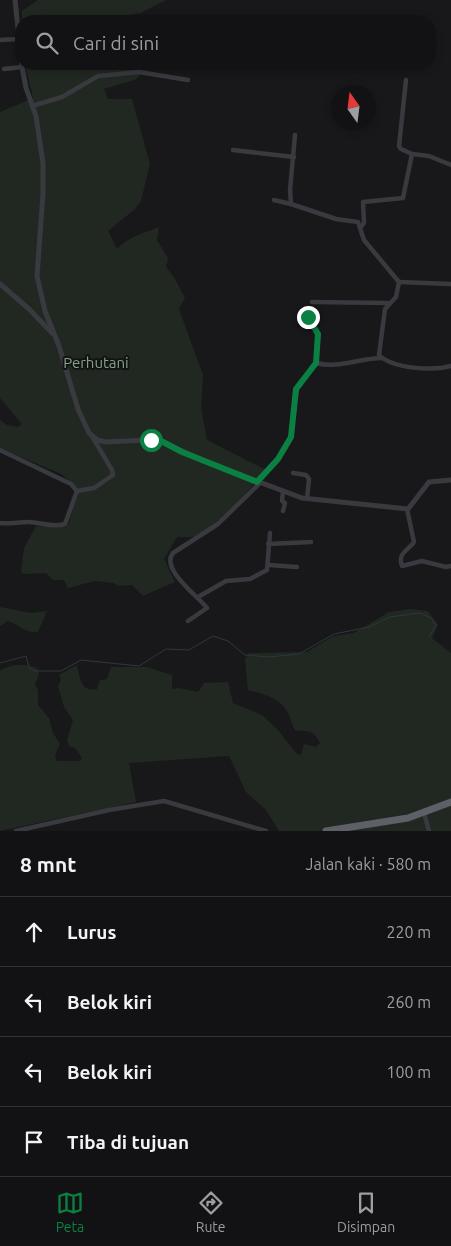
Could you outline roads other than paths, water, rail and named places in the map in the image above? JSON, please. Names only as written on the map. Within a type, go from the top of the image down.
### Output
[{"type":"highway","points":[[326,831],[401,820],[451,802]]},
{"type":"street","points":[[15,0],[16,15]]},
{"type":"street","points":[[0,40],[15,39]]},
{"type":"street","points":[[4,69],[15,68]]},
{"type":"street","points":[[23,70],[36,116],[43,168],[37,276],[78,409],[113,475],[94,488],[78,491]]},
{"type":"street","points":[[32,106],[62,97],[98,76],[140,72],[188,80]]},
{"type":"street","points":[[406,80],[399,143],[401,149],[412,154],[429,156],[451,165]]},
{"type":"street","points":[[291,204],[290,190],[295,135]]},
{"type":"street","points":[[233,150],[294,157]]},
{"type":"street","points":[[361,227],[364,223],[363,202],[403,198],[412,154]]},
{"type":"street","points":[[274,200],[336,219],[355,221],[361,227],[364,240],[399,282],[451,284]]},
{"type":"street","points":[[382,358],[378,350],[384,311],[388,303],[396,297],[399,282]]},
{"type":"street","points":[[0,284],[29,309],[54,335]]},
{"type":"street","points":[[312,302],[388,303]]},
{"type":"street","points":[[188,621],[207,610],[198,597],[179,580],[169,562],[170,557],[218,524],[259,482],[278,459],[291,437],[296,389],[316,363],[318,334],[308,317]]},
{"type":"street","points":[[316,363],[333,366],[358,359],[382,358],[406,367],[438,368],[451,366]]},
{"type":"street","points":[[93,437],[106,442],[147,440],[163,442],[182,452],[307,499],[407,509],[411,508],[429,482],[451,480]]},
{"type":"street","points":[[0,450],[71,484],[78,491]]},
{"type":"street","points":[[293,472],[306,475],[310,479],[307,499]]},
{"type":"street","points":[[0,523],[31,522],[62,525],[67,521],[78,491]]},
{"type":"street","points":[[283,491],[282,500],[285,504],[283,512]]},
{"type":"street","points":[[407,509],[414,542],[403,552],[400,561],[402,566],[422,561],[446,567],[451,566]]},
{"type":"street","points":[[198,597],[226,580],[252,579],[267,570],[269,565],[268,544],[270,533]]},
{"type":"street","points":[[268,544],[311,542]]},
{"type":"street","points":[[269,565],[298,567]]},
{"type":"street","points":[[16,831],[129,806],[164,801],[266,831]]},
{"type":"street","points":[[424,813],[429,831]]},
{"type":"waterway","points":[[0,663],[26,656],[29,667],[34,671],[61,671],[81,660],[139,666],[166,649],[189,650],[213,636],[228,641],[245,655],[269,657],[299,654],[334,634],[369,627],[390,617],[420,613],[431,618],[436,625],[429,637]]},
{"type":"park label","name":"Perhutani","points":[[96,363]]}]
